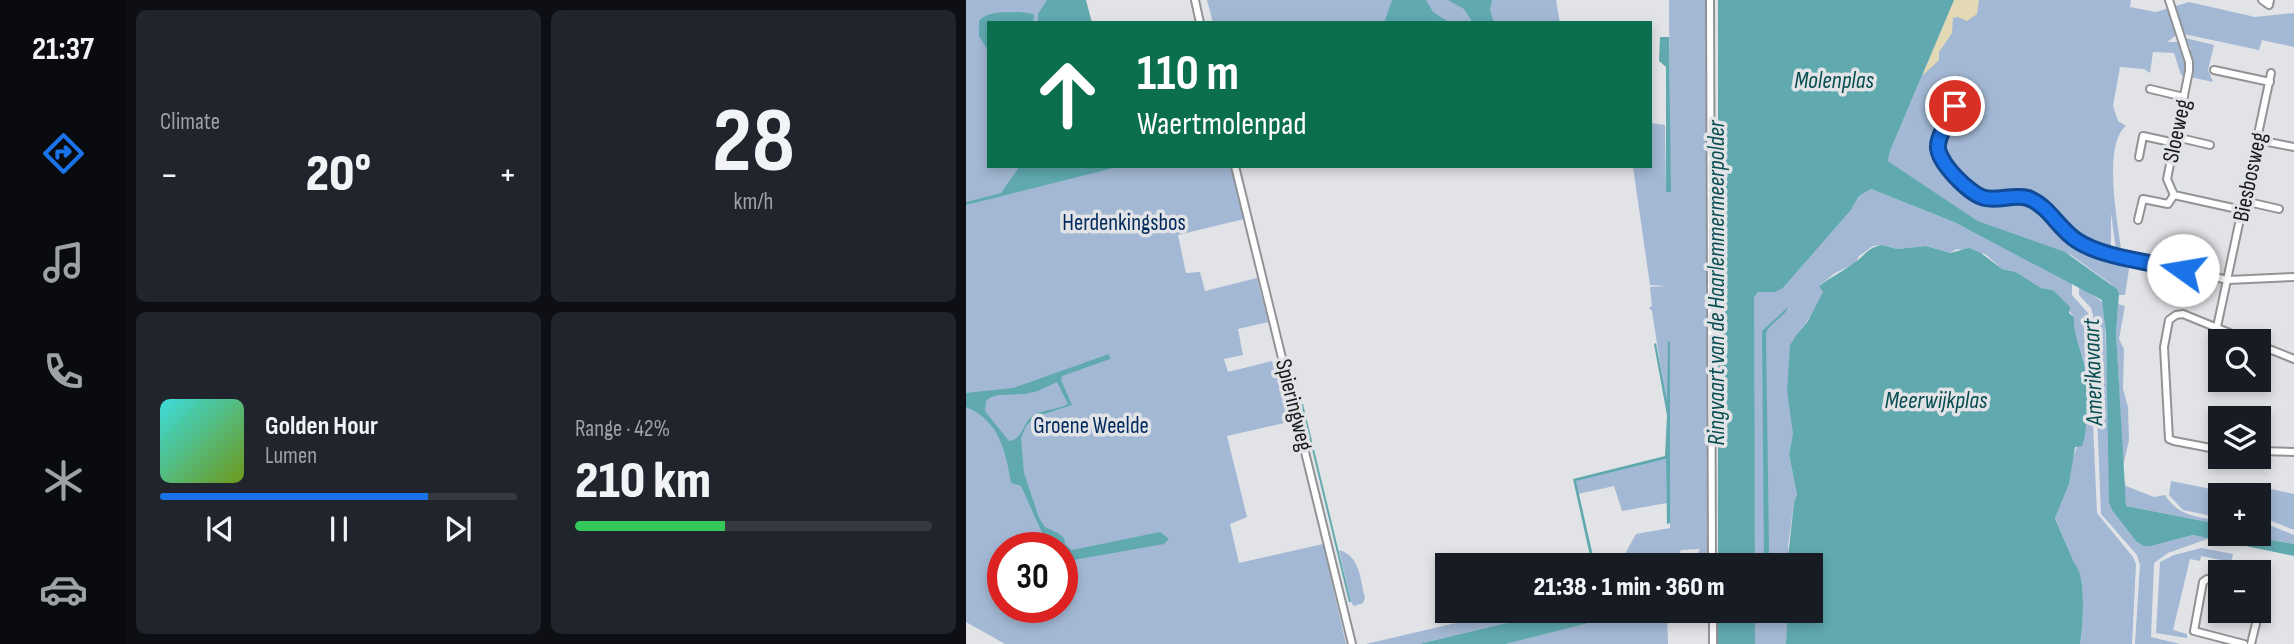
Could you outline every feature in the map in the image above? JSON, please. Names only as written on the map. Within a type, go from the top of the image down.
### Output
[{"type":"street","points":[[1195,0],[1200,21]]},
{"type":"street","points":[[1710,0],[1712,553]]},
{"type":"street","name":"Sloeweg","points":[[2169,0],[2189,62],[2167,178],[2174,195],[2242,210]]},
{"type":"street","points":[[2214,70],[2270,82]]},
{"type":"street","name":"Biesbosweg","points":[[2217,327],[2271,73]]},
{"type":"street","points":[[2150,89],[2184,97]]},
{"type":"street","points":[[1955,106],[1938,141],[1938,150],[1963,186],[1986,198],[2027,198],[2043,207],[2074,239],[2099,251],[2228,280],[2294,277]]},
{"type":"street","points":[[2139,157],[2143,136],[2210,145]]},
{"type":"street","points":[[2258,140],[2294,147]]},
{"type":"street","name":"Spieringweg","points":[[1236,168],[1352,644]]},
{"type":"street","points":[[2138,220],[2143,199],[2168,204],[2174,195]]},
{"type":"street","points":[[2244,201],[2279,209]]},
{"type":"street","points":[[2208,448],[2169,439],[2164,347],[2169,320],[2176,315],[2183,314],[2222,329]]},
{"type":"street","points":[[2271,350],[2294,359]]},
{"type":"street","points":[[2271,452],[2294,452]]},
{"type":"street","points":[[2208,579],[2203,583],[2194,631],[2244,644]]},
{"type":"street","points":[[1713,623],[1713,644]]},
{"type":"street","points":[[2251,644],[2256,623]]},
{"type":"green space","points":[[966,0],[1082,0],[1087,21],[987,21],[987,168],[1107,168],[966,202]]},
{"type":"green space","points":[[1207,0],[1556,0],[1560,21],[1212,21]]},
{"type":"green space","points":[[1669,0],[1707,0],[1710,340],[1708,553],[1698,553],[1700,549],[1681,550],[1679,553],[1625,553],[1636,534],[1670,528],[1670,342],[1666,402],[1652,311],[1649,308],[1652,306],[1650,287],[1666,286],[1650,285],[1633,168],[1652,168],[1652,123],[1665,125],[1666,192],[1670,192]]},
{"type":"green space","points":[[1954,0],[2131,0],[2130,7],[2156,12],[2189,2],[2255,17],[2294,13],[2294,47],[2262,40],[2259,50],[2179,33],[2167,42],[2178,42],[2183,54],[2191,49],[2185,38],[2214,45],[2208,70],[2213,82],[2181,75],[2174,53],[2153,52],[2150,73],[2144,69],[2120,67],[2113,106],[2118,121],[2126,126],[2119,135],[2115,149],[2113,183],[2121,248],[2120,251],[2116,250],[2111,213],[2111,255],[2115,259],[2130,262],[2125,295],[2119,295],[2111,284],[2071,255],[1978,221],[1888,161]]},
{"type":"green space","name":"Groene Weelde","points":[[1113,168],[1232,168],[1244,219],[1178,235],[1186,273],[1200,272],[1205,291],[1257,278],[1268,322],[1238,329],[1243,355],[1224,359],[1228,372],[1272,361],[1275,373],[1281,374],[1293,421],[1227,436],[1247,517],[1230,524],[1239,563],[1323,544],[1346,644],[1005,644],[966,622],[966,204]]},
{"type":"green space","points":[[1871,189],[1954,222],[2072,283],[2072,295],[2088,313],[2097,513],[2136,564],[2132,644],[2080,644],[2083,614],[2081,579],[2055,517],[2069,484],[2072,460],[2088,417],[2084,360],[2073,329],[2074,317],[2053,290],[2041,288],[2016,272],[2002,269],[1985,254],[1957,249],[1950,253],[1926,246],[1897,249],[1882,245],[1873,246],[1859,256],[1856,263],[1835,273],[1820,285],[1823,292],[1821,298],[1797,334],[1793,433],[1789,454],[1797,495],[1789,553],[1755,553],[1753,297],[1758,292],[1783,288],[1851,210],[1859,196]]},
{"type":"green space","points":[[2079,286],[2104,303],[2110,447],[2109,502],[2151,546],[2193,535],[2208,538],[2168,553],[2154,563],[2151,637],[2180,644],[2135,644],[2140,565],[2137,555],[2101,514],[2093,315],[2091,308],[2079,295]]},
{"type":"green space","points":[[2118,304],[2125,306],[2119,339],[2124,349],[2123,389],[2128,407],[2129,440],[2123,466],[2116,332]]},
{"type":"green space","points":[[1666,459],[1667,503],[1622,511],[1614,486],[1578,494],[1575,481]]},
{"type":"green space","points":[[2124,481],[2126,486],[2154,497],[2165,495],[2183,512],[2208,519],[2208,522],[2126,506]]},
{"type":"green space","points":[[2171,481],[2208,488],[2208,515],[2183,510],[2169,495]]},
{"type":"green space","points":[[2271,489],[2294,494],[2294,530],[2271,521]]},
{"type":"green space","points":[[2271,526],[2294,535],[2294,544],[2271,540]]},
{"type":"green space","points":[[2201,548],[2233,554],[2232,560],[2201,556],[2200,561],[2190,559],[2173,630],[2187,634],[2187,638],[2156,633],[2160,562],[2174,555]]},
{"type":"green space","points":[[1339,550],[1351,557],[1358,569],[1365,598],[1363,603],[1354,606],[1351,602]]},
{"type":"green space","points":[[1456,623],[1506,623],[1419,644],[1366,644]]},
{"type":"green space","points":[[1589,623],[1667,623],[1668,644],[1506,644]]},
{"type":"green space","points":[[1755,623],[1787,623],[1786,644],[1755,644]]},
{"type":"sand","points":[[1954,0],[1979,0],[1977,14],[1967,21],[1953,18],[1952,33],[1939,52],[1939,60],[1922,76]]},
{"type":"water","points":[[1047,0],[1086,0],[1091,21],[1038,21],[1038,14]]},
{"type":"water","points":[[1392,0],[1426,0],[1433,12],[1447,21],[1385,21]]},
{"type":"water","points":[[1448,0],[1492,0],[1490,10],[1493,21],[1472,21],[1464,9]]},
{"type":"water","name":"Molenplas","points":[[1718,0],[1954,0],[1888,161],[1978,221],[2065,252],[2117,289],[2119,294],[2116,332],[2126,506],[2208,522],[2208,538],[2193,535],[2144,546],[2137,542],[2112,510],[2109,502],[2106,334],[2102,300],[1954,222],[1871,189],[1859,196],[1851,210],[1783,288],[1775,292],[1758,292],[1754,297],[1755,553],[1718,553]]},
{"type":"water","points":[[1004,12],[1034,14],[1033,21],[987,21],[987,49],[979,36],[979,21],[983,17]]},
{"type":"water","points":[[1660,37],[1669,37],[1671,192],[1666,192],[1666,67],[1659,61]]},
{"type":"water","points":[[1019,168],[1114,168],[966,205],[966,202],[1001,193]]},
{"type":"water","name":"Meerwijkplas","points":[[1877,246],[1897,249],[1926,246],[1950,253],[1969,248],[1981,253],[2002,269],[2016,272],[2041,288],[2053,290],[2070,307],[2069,313],[2074,317],[2075,333],[2085,367],[2087,416],[2082,446],[2075,447],[2069,484],[2055,518],[2081,578],[2083,614],[2080,644],[1786,644],[1787,623],[1823,623],[1823,553],[1788,553],[1797,495],[1789,454],[1793,433],[1787,391],[1790,345],[1808,321],[1823,292],[1819,286]]},
{"type":"water","points":[[1788,307],[1766,333],[1769,553],[1764,553],[1762,331]]},
{"type":"water","points":[[1670,341],[1670,523],[1667,524],[1666,459],[1576,481],[1592,553],[1589,553],[1573,479],[1665,456],[1667,415],[1654,344],[1656,343],[1667,402]]},
{"type":"water","points":[[1109,354],[1110,359],[1062,376],[1061,380],[1072,405],[1035,417],[1026,426],[1021,438],[1024,473],[1039,518],[1045,527],[1056,532],[1042,532],[1021,486],[1011,483],[999,438],[986,420],[966,407],[966,393],[1013,388]],"holes":[[[1057,382],[1068,404],[1034,415],[1017,438],[1009,441],[985,411],[986,401],[991,397],[1025,394]]]},
{"type":"water","points":[[1303,404],[1351,602],[1349,602]]},
{"type":"water","points":[[1160,532],[1169,539],[1164,544],[1078,559],[1078,549]]},
{"type":"water","name":"Molenplas","points":[[2271,540],[2294,544],[2294,556],[2246,546],[2271,546]]},
{"type":"water","points":[[1506,623],[1589,623],[1506,644],[1419,644]]},
{"type":"water","points":[[1718,623],[1755,623],[1755,644],[1717,644]]},
{"type":"route","points":[[1955,106],[1938,141],[1938,150],[1963,186],[1986,198],[2027,198],[2043,207],[2076,240],[2099,251],[2183,270]]},
{"type":"park label","name":"Herdenkingsbos","points":[[1124,223]]},
{"type":"water label","name":"Ringvaart van de Haarlemmermeerpolder","points":[[1716,283]]},
{"type":"water label","name":"Amerikavaart","points":[[2093,372]]}]
